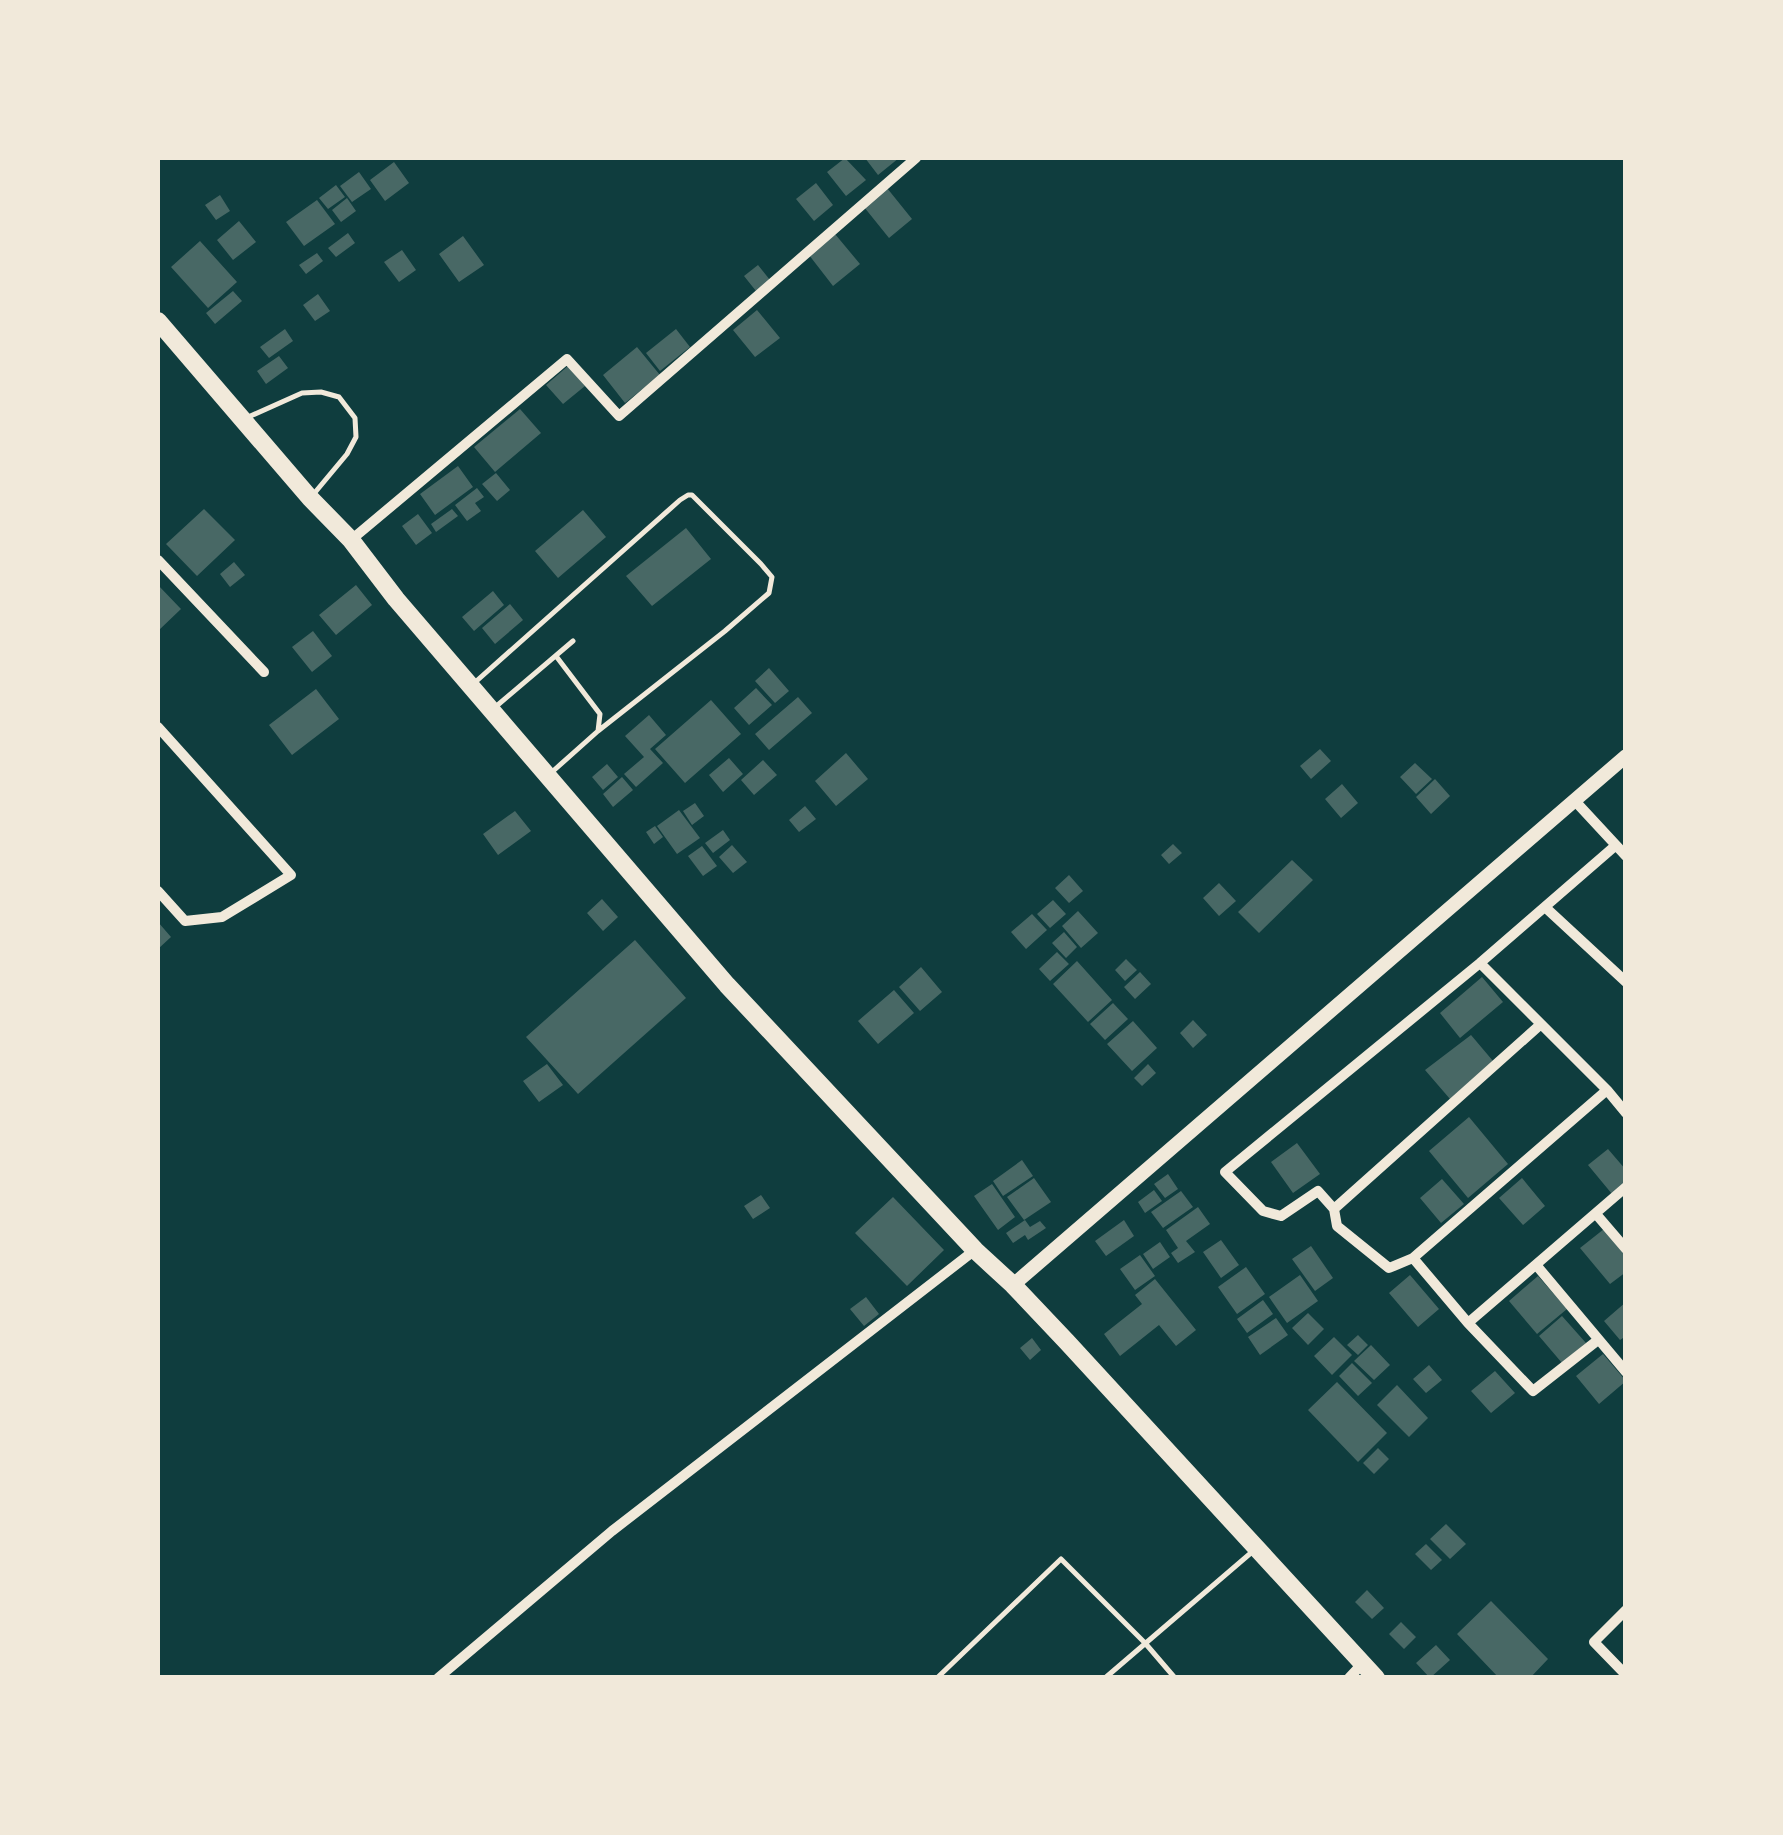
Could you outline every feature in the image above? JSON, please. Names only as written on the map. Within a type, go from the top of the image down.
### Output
[{"type":"main road","points":[[158,321],[350,540],[470,687],[727,985],[1013,1285],[1370,1670]]},
{"type":"street","points":[[350,540],[567,359],[619,416],[916,158]]},
{"type":"street","points":[[158,560],[264,672]]},
{"type":"street","points":[[158,727],[291,876],[222,917],[185,921],[158,891]]},
{"type":"street","points":[[1013,1285],[1626,756]]},
{"type":"street","points":[[1575,801],[1626,856]]},
{"type":"street","points":[[1607,1090],[1413,1258],[1390,1268],[1337,1226],[1334,1209],[1318,1191],[1281,1216],[1263,1211],[1226,1172],[1480,964],[1615,846]]},
{"type":"street","points":[[1546,908],[1626,982]]},
{"type":"street","points":[[1480,964],[1626,1113]]},
{"type":"street","points":[[1334,1209],[1541,1024]]},
{"type":"street","points":[[1468,1323],[1626,1188]]},
{"type":"street","points":[[1596,1214],[1626,1249]]},
{"type":"street","points":[[438,1678],[612,1531],[976,1250]]},
{"type":"street","points":[[1413,1258],[1533,1391],[1598,1340]]},
{"type":"street","points":[[1537,1266],[1626,1372]]},
{"type":"street","points":[[1626,1610],[1594,1642],[1626,1675]]},
{"type":"street","points":[[1349,1678],[1370,1670]]},
{"type":"lane","points":[[243,419],[302,393],[340,397],[356,418],[356,438],[348,454],[310,498]]},
{"type":"lane","points":[[470,687],[680,500],[692,495],[772,577],[769,594],[548,776]]},
{"type":"lane","points":[[491,711],[574,642]]},
{"type":"lane","points":[[556,656],[600,714],[598,731]]},
{"type":"lane","points":[[1105,1678],[1258,1547]]},
{"type":"lane","points":[[938,1678],[1061,1559],[1175,1678]]},
{"type":"building","points":[[845,158],[866,180],[846,196],[827,172]]},
{"type":"building","points":[[865,158],[899,158],[878,175]]},
{"type":"building","points":[[394,162],[409,183],[385,201],[370,180]]},
{"type":"building","points":[[359,172],[371,189],[352,202],[340,186]]},
{"type":"building","points":[[816,183],[833,205],[814,221],[796,199]]},
{"type":"building","points":[[336,185],[345,197],[328,209],[319,198]]},
{"type":"building","points":[[887,188],[912,219],[889,238],[864,207]]},
{"type":"building","points":[[220,195],[230,211],[216,220],[205,205]]},
{"type":"building","points":[[347,198],[356,211],[341,222],[332,210]]},
{"type":"building","points":[[317,200],[335,224],[304,246],[286,222]]},
{"type":"building","points":[[239,221],[256,242],[233,260],[217,240]]},
{"type":"building","points":[[348,233],[355,243],[336,257],[328,248]]},
{"type":"building","points":[[835,234],[860,264],[833,286],[809,255]]},
{"type":"building","points":[[463,236],[484,265],[459,282],[439,254]]},
{"type":"building","points":[[200,241],[237,282],[208,308],[171,267]]},
{"type":"building","points":[[402,250],[416,270],[399,282],[384,262]]},
{"type":"building","points":[[317,253],[323,261],[306,274],[299,265]]},
{"type":"building","points":[[758,265],[770,280],[756,291],[744,276]]},
{"type":"building","points":[[233,291],[242,301],[215,324],[206,313]]},
{"type":"building","points":[[318,294],[330,311],[315,321],[303,305]]},
{"type":"building","points":[[757,310],[780,338],[755,357],[733,330]]},
{"type":"building","points":[[285,329],[293,341],[269,358],[260,347]]},
{"type":"building","points":[[676,329],[690,347],[660,371],[646,353]]},
{"type":"building","points":[[637,347],[660,375],[625,403],[603,375]]},
{"type":"building","points":[[279,356],[288,368],[266,384],[257,371]]},
{"type":"building","points":[[568,366],[585,386],[563,404],[546,385]]},
{"type":"building","points":[[520,409],[541,433],[495,472],[474,447]]},
{"type":"building","points":[[458,466],[473,487],[435,515],[420,494]]},
{"type":"building","points":[[496,473],[510,490],[497,501],[482,484]]},
{"type":"building","points":[[477,488],[484,497],[475,503],[481,511],[467,521],[455,505]]},
{"type":"building","points":[[204,509],[235,540],[197,576],[166,544]]},
{"type":"building","points":[[452,509],[458,516],[436,532],[431,524]]},
{"type":"building","points":[[583,510],[606,537],[558,578],[535,551]]},
{"type":"building","points":[[418,514],[432,533],[416,545],[402,526]]},
{"type":"building","points":[[686,528],[711,559],[652,606],[626,576]]},
{"type":"building","points":[[234,562],[245,575],[230,587],[220,574]]},
{"type":"building","points":[[158,585],[181,609],[158,631]]},
{"type":"building","points":[[356,585],[372,605],[336,635],[319,615]]},
{"type":"building","points":[[493,591],[504,605],[474,631],[462,617]]},
{"type":"building","points":[[510,604],[523,620],[495,644],[482,628]]},
{"type":"building","points":[[313,631],[332,656],[312,672],[292,647]]},
{"type":"building","points":[[769,668],[789,691],[775,703],[755,681]]},
{"type":"building","points":[[756,688],[772,705],[749,725],[734,708]]},
{"type":"building","points":[[316,689],[339,719],[292,755],[269,725]]},
{"type":"building","points":[[798,697],[812,713],[769,750],[755,734]]},
{"type":"building","points":[[711,700],[741,734],[685,783],[655,749]]},
{"type":"building","points":[[649,715],[666,735],[650,749],[663,763],[636,787],[624,774],[644,757],[625,736]]},
{"type":"building","points":[[1320,749],[1331,761],[1311,779],[1300,766]]},
{"type":"building","points":[[846,753],[868,779],[836,806],[815,781]]},
{"type":"building","points":[[729,758],[743,774],[723,792],[709,775]]},
{"type":"building","points":[[763,760],[777,775],[754,795],[741,780]]},
{"type":"building","points":[[1415,763],[1432,779],[1416,794],[1400,777]]},
{"type":"building","points":[[607,764],[618,777],[603,790],[592,777]]},
{"type":"building","points":[[622,777],[633,790],[613,807],[603,794]]},
{"type":"building","points":[[1435,779],[1450,796],[1431,814],[1416,797]]},
{"type":"building","points":[[1342,784],[1358,803],[1341,818],[1325,799]]},
{"type":"building","points":[[695,803],[704,816],[692,825],[683,811]]},
{"type":"building","points":[[805,806],[816,819],[799,832],[789,820]]},
{"type":"building","points":[[679,810],[700,838],[677,854],[657,826]]},
{"type":"building","points":[[515,811],[531,831],[498,855],[483,834]]},
{"type":"building","points":[[655,826],[663,837],[654,844],[646,832]]},
{"type":"building","points":[[723,830],[730,840],[713,853],[705,843]]},
{"type":"building","points":[[1173,844],[1182,853],[1169,864],[1161,855]]},
{"type":"building","points":[[732,845],[747,862],[733,873],[719,857]]},
{"type":"building","points":[[702,846],[717,866],[703,876],[688,856]]},
{"type":"building","points":[[1292,860],[1313,880],[1259,933],[1238,912]]},
{"type":"building","points":[[1069,875],[1083,891],[1069,903],[1055,888]]},
{"type":"building","points":[[1219,883],[1236,901],[1219,916],[1203,898]]},
{"type":"building","points":[[602,899],[618,917],[603,931],[587,913]]},
{"type":"building","points":[[1053,900],[1066,914],[1050,928],[1037,914]]},
{"type":"building","points":[[1078,911],[1098,933],[1081,948],[1062,926]]},
{"type":"building","points":[[1032,914],[1047,930],[1026,949],[1011,932]]},
{"type":"building","points":[[158,922],[171,937],[158,949]]},
{"type":"building","points":[[1064,932],[1077,947],[1066,958],[1052,943]]},
{"type":"building","points":[[635,940],[686,998],[578,1094],[526,1037]]},
{"type":"building","points":[[1057,952],[1069,964],[1050,981],[1039,969]]},
{"type":"building","points":[[1126,959],[1137,970],[1125,981],[1115,970]]},
{"type":"building","points":[[1077,961],[1112,1000],[1088,1022],[1053,984]]},
{"type":"building","points":[[921,967],[942,992],[920,1011],[899,987]]},
{"type":"building","points":[[1140,972],[1151,984],[1135,999],[1124,987]]},
{"type":"building","points":[[1482,977],[1503,1002],[1460,1038],[1440,1013]]},
{"type":"building","points":[[894,990],[914,1013],[878,1044],[858,1021]]},
{"type":"building","points":[[1113,1003],[1128,1019],[1105,1040],[1090,1024]]},
{"type":"building","points":[[1193,1020],[1207,1035],[1193,1048],[1180,1033]]},
{"type":"building","points":[[1133,1021],[1157,1048],[1132,1071],[1107,1044]]},
{"type":"building","points":[[1471,1035],[1493,1061],[1450,1099],[1425,1070]]},
{"type":"building","points":[[547,1064],[563,1085],[539,1102],[523,1081]]},
{"type":"building","points":[[1148,1064],[1156,1073],[1142,1086],[1134,1078]]},
{"type":"building","points":[[1469,1117],[1508,1164],[1468,1198],[1429,1151]]},
{"type":"building","points":[[1297,1143],[1320,1174],[1293,1193],[1271,1162]]},
{"type":"building","points":[[1608,1149],[1626,1170],[1626,1182],[1612,1194],[1588,1165]]},
{"type":"building","points":[[1022,1160],[1033,1176],[1003,1196],[993,1181]]},
{"type":"building","points":[[1168,1174],[1178,1189],[1165,1198],[1154,1184]]},
{"type":"building","points":[[1034,1178],[1051,1202],[1024,1220],[1007,1197]]},
{"type":"building","points":[[1522,1178],[1545,1206],[1523,1225],[1499,1198]]},
{"type":"building","points":[[1442,1179],[1464,1204],[1441,1223],[1420,1198]]},
{"type":"building","points":[[992,1184],[1015,1217],[998,1230],[974,1196]]},
{"type":"building","points":[[1154,1190],[1162,1201],[1145,1213],[1138,1202]]},
{"type":"building","points":[[1181,1191],[1193,1207],[1163,1228],[1151,1212]]},
{"type":"building","points":[[761,1195],[770,1208],[753,1219],[744,1206]]},
{"type":"building","points":[[893,1197],[944,1250],[907,1286],[855,1233]]},
{"type":"building","points":[[1198,1207],[1210,1224],[1186,1241],[1195,1252],[1178,1263],[1171,1253],[1178,1248],[1166,1230]]},
{"type":"building","points":[[1025,1220],[1030,1227],[1040,1221],[1046,1228],[1028,1240],[1025,1235],[1013,1243],[1006,1233]]},
{"type":"building","points":[[1124,1220],[1134,1236],[1106,1256],[1095,1241]]},
{"type":"building","points":[[1604,1229],[1626,1254],[1626,1272],[1610,1284],[1580,1248]]},
{"type":"building","points":[[1221,1240],[1239,1265],[1221,1278],[1203,1252]]},
{"type":"building","points":[[1160,1242],[1170,1257],[1153,1269],[1143,1254]]},
{"type":"building","points":[[1311,1246],[1333,1278],[1315,1291],[1292,1259]]},
{"type":"building","points":[[1140,1255],[1155,1276],[1135,1290],[1120,1269]]},
{"type":"building","points":[[1246,1267],[1265,1294],[1237,1314],[1218,1287]]},
{"type":"building","points":[[1300,1275],[1318,1301],[1287,1323],[1269,1297]]},
{"type":"building","points":[[1410,1275],[1439,1309],[1418,1327],[1389,1293]]},
{"type":"building","points":[[1538,1276],[1567,1309],[1537,1334],[1509,1301]]},
{"type":"building","points":[[1155,1279],[1196,1330],[1176,1346],[1159,1325],[1120,1356],[1104,1334],[1142,1304],[1135,1295]]},
{"type":"building","points":[[866,1297],[879,1314],[864,1326],[850,1309]]},
{"type":"building","points":[[1263,1300],[1273,1314],[1247,1333],[1237,1319]]},
{"type":"building","points":[[1626,1302],[1626,1336],[1620,1340],[1604,1321]]},
{"type":"building","points":[[1308,1313],[1324,1329],[1308,1345],[1292,1328]]},
{"type":"building","points":[[1562,1316],[1586,1343],[1562,1363],[1539,1336]]},
{"type":"building","points":[[1276,1318],[1288,1335],[1260,1355],[1248,1337]]},
{"type":"building","points":[[1358,1335],[1368,1345],[1358,1355],[1347,1345]]},
{"type":"building","points":[[1334,1337],[1352,1355],[1332,1375],[1314,1356]]},
{"type":"building","points":[[1032,1338],[1041,1350],[1030,1360],[1020,1348]]},
{"type":"building","points":[[1371,1345],[1390,1365],[1374,1380],[1354,1361]]},
{"type":"building","points":[[1603,1354],[1626,1381],[1599,1404],[1576,1376]]},
{"type":"building","points":[[1352,1363],[1372,1383],[1358,1396],[1339,1376]]},
{"type":"building","points":[[1429,1365],[1442,1380],[1426,1393],[1413,1379]]},
{"type":"building","points":[[1495,1371],[1515,1393],[1491,1413],[1471,1391]]},
{"type":"building","points":[[1337,1382],[1387,1433],[1358,1462],[1308,1410]]},
{"type":"building","points":[[1397,1385],[1428,1418],[1409,1437],[1377,1405]]},
{"type":"building","points":[[1378,1448],[1389,1459],[1374,1474],[1363,1463]]},
{"type":"building","points":[[1446,1524],[1466,1544],[1450,1559],[1430,1539]]},
{"type":"building","points":[[1426,1544],[1442,1560],[1431,1570],[1415,1554]]},
{"type":"building","points":[[1367,1590],[1384,1608],[1372,1619],[1355,1602]]},
{"type":"building","points":[[1491,1601],[1548,1659],[1530,1678],[1499,1678],[1457,1634]]},
{"type":"building","points":[[1401,1622],[1416,1637],[1404,1649],[1389,1634]]},
{"type":"building","points":[[1436,1645],[1450,1660],[1430,1678],[1416,1663]]}]
